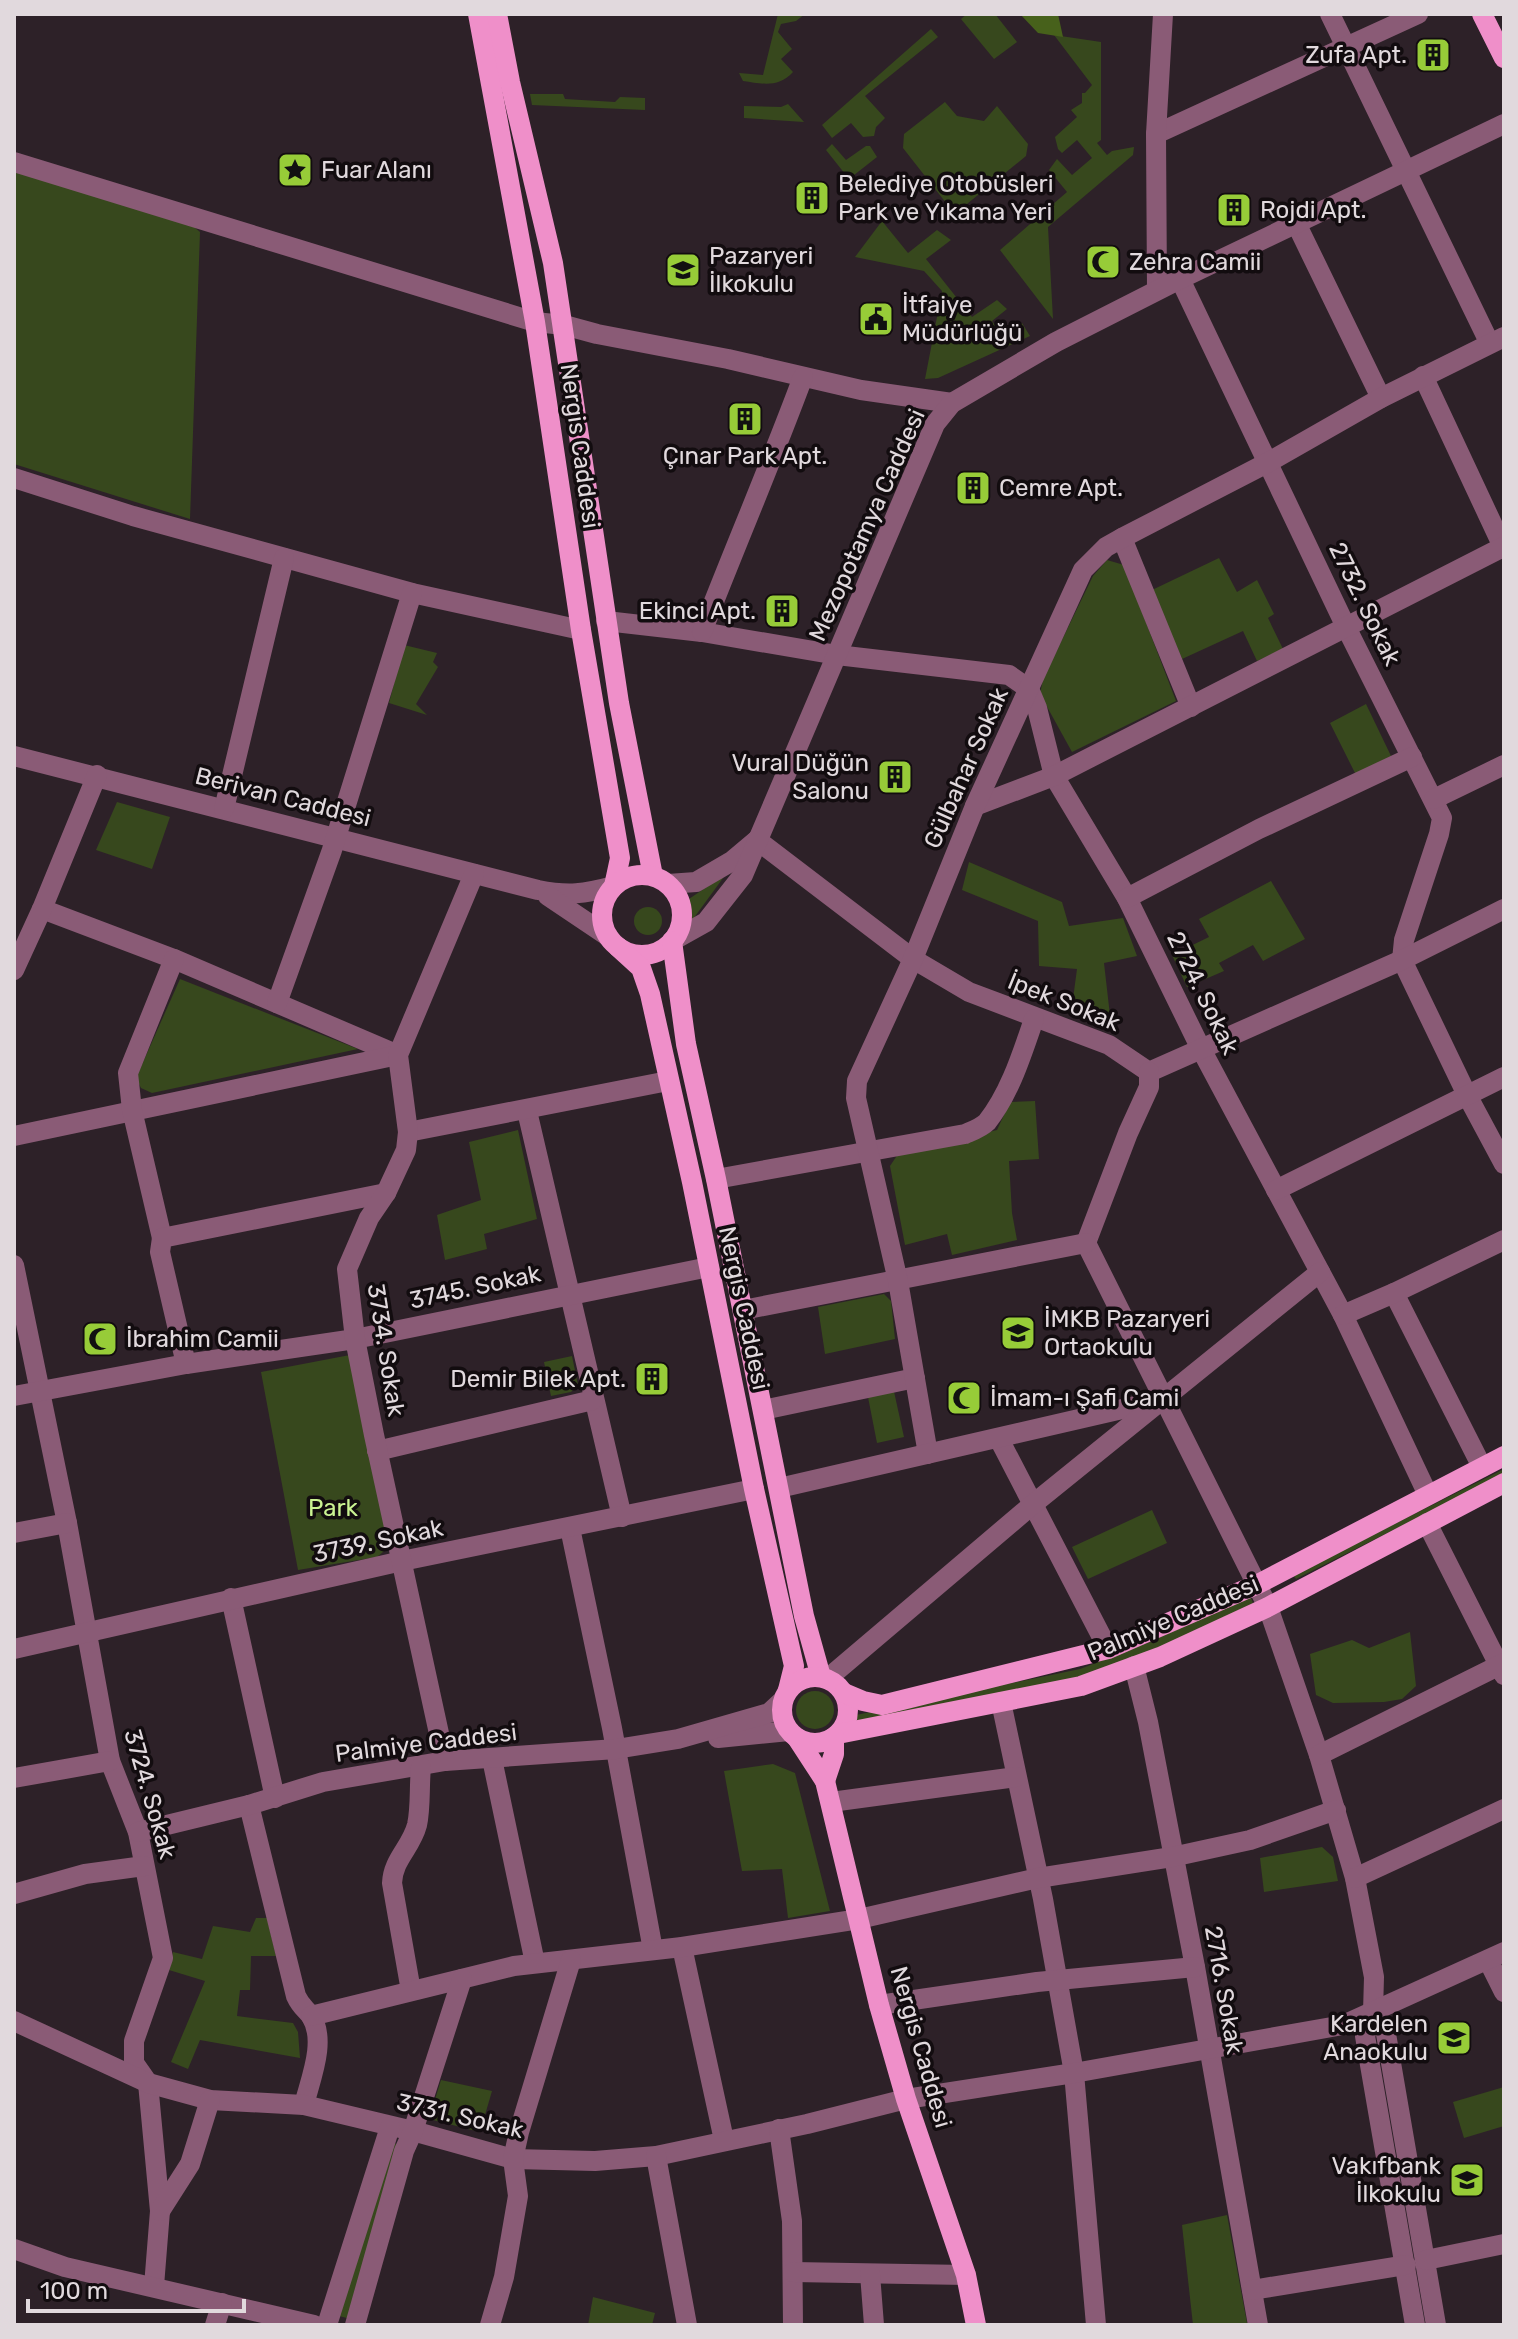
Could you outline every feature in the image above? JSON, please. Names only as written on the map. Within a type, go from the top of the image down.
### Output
[{"type":"main road","name":"Nergis Caddesi","points":[[478,14],[535,322],[581,630],[620,858],[614,886]]},
{"type":"main road","name":"Nergis Caddesi","points":[[497,14],[553,263],[619,703],[660,880]]},
{"type":"main road","points":[[1482,14],[1504,58]]},
{"type":"main road","points":[[638,875],[660,880],[679,899],[681,924],[672,941],[657,952],[644,955],[630,953],[613,942],[603,924],[602,911],[606,898],[614,886],[625,879],[638,875]]},
{"type":"main road","name":"Nergis Caddesi","points":[[672,941],[686,1044],[804,1616],[824,1678]]},
{"type":"main road","name":"Nergis Caddesi","points":[[613,942],[641,968],[650,994],[794,1666],[786,1695]]},
{"type":"main road","name":"Palmiye Caddesi","points":[[844,1693],[882,1705],[1108,1649],[1258,1584],[1504,1456]]},
{"type":"main road","name":"Palmiye Caddesi","points":[[836,1736],[1081,1686],[1134,1666],[1268,1607],[1504,1483]]},
{"type":"main road","points":[[805,1678],[824,1678],[844,1693],[849,1715],[836,1736],[825,1781],[793,1734],[782,1711],[786,1695],[805,1678]]},
{"type":"main road","points":[[793,1734],[817,1743],[836,1736]]},
{"type":"main road","name":"Nergis Caddesi","points":[[825,1781],[879,2005],[906,2099],[966,2275],[976,2325]]},
{"type":"street","points":[[1157,290],[1156,134],[1163,14]]},
{"type":"street","points":[[1330,14],[1406,173],[1496,340]]},
{"type":"street","points":[[1156,134],[1418,14]]},
{"type":"street","name":"Mezopotamya Caddesi","points":[[672,941],[706,922],[743,875],[935,424],[952,403],[1056,342],[1157,290],[1504,124]]},
{"type":"street","points":[[14,162],[535,322],[564,325],[861,390],[952,403]]},
{"type":"street","points":[[1296,223],[1381,398]]},
{"type":"street","name":"2732. Sokak","points":[[1180,279],[1346,627],[1442,818],[1404,940],[1402,960]]},
{"type":"street","name":"Gülbahar Sokak","points":[[928,1454],[898,1281],[856,1098],[857,1081],[913,959],[975,806],[1083,570],[1106,547],[1122,538],[1267,463],[1381,398],[1496,340]]},
{"type":"street","points":[[975,806],[1054,776],[1504,548],[1423,376]]},
{"type":"street","points":[[702,632],[803,377]]},
{"type":"street","points":[[14,478],[133,516],[412,593],[581,630]]},
{"type":"street","points":[[1122,538],[1191,707]]},
{"type":"street","points":[[224,809],[284,558]]},
{"type":"street","points":[[277,1003],[336,836],[412,593]]},
{"type":"street","points":[[606,621],[702,632],[837,655],[1009,675],[1029,689]]},
{"type":"street","name":"2724. Sokak","points":[[1029,689],[1037,708],[1054,776],[1127,898],[1201,1049],[1343,1315],[1428,1495]]},
{"type":"street","name":"Berivan Caddesi","points":[[14,756],[538,890]]},
{"type":"street","points":[[1127,898],[1259,829],[1412,757]]},
{"type":"street","points":[[1434,799],[1504,765]]},
{"type":"street","points":[[15,967],[97,775]]},
{"type":"street","name":"Mezopotamya Caddesi","points":[[660,880],[696,882],[732,861],[757,840]]},
{"type":"street","name":"İpek Sokak","points":[[757,840],[913,959],[969,992],[1109,1045],[1149,1072]]},
{"type":"street","points":[[398,1055],[474,874]]},
{"type":"street","points":[[538,890],[564,895],[614,886]]},
{"type":"street","points":[[538,890],[564,905],[613,942]]},
{"type":"street","points":[[42,909],[174,959],[398,1055]]},
{"type":"street","points":[[1415,2325],[1416,2262],[1385,2028],[1373,2012],[1374,1977],[1355,1878],[1336,1810],[1258,1584],[1162,1400],[1086,1243],[1149,1087],[1149,1072],[1402,960],[1504,909]]},
{"type":"street","points":[[174,959],[128,1073],[132,1110],[162,1238],[160,1252],[186,1364]]},
{"type":"street","points":[[1402,960],[1504,1164]]},
{"type":"street","points":[[716,1179],[965,1134],[985,1124],[1012,1078],[1034,1019]]},
{"type":"street","points":[[14,1136],[398,1055]]},
{"type":"street","name":"3734. Sokak","points":[[398,1055],[408,1132],[406,1150],[386,1193],[369,1218],[347,1269],[355,1339],[377,1451],[445,1761]]},
{"type":"street","points":[[1276,1190],[1504,1077]]},
{"type":"street","points":[[408,1132],[668,1081]]},
{"type":"street","points":[[527,1111],[622,1517]]},
{"type":"street","points":[[162,1238],[386,1193]]},
{"type":"street","points":[[1343,1315],[1504,1240]]},
{"type":"street","points":[[743,1310],[1086,1243]]},
{"type":"street","name":"3724. Sokak","points":[[14,1265],[67,1523],[110,1761],[138,1832],[163,1958],[134,2041],[134,2063],[148,2083],[160,2211],[154,2286]]},
{"type":"street","name":"3745. Sokak","points":[[14,1396],[186,1364],[355,1339],[709,1267]]},
{"type":"street","points":[[824,1678],[1320,1272]]},
{"type":"street","points":[[1394,1293],[1482,1467]]},
{"type":"street","points":[[763,1410],[915,1378]]},
{"type":"street","points":[[377,1451],[593,1400]]},
{"type":"street","points":[[779,1488],[1162,1400]]},
{"type":"street","points":[[999,1439],[1108,1649]]},
{"type":"street","name":"3739. Sokak","points":[[14,1649],[402,1561],[754,1489]]},
{"type":"street","points":[[14,1533],[67,1523]]},
{"type":"street","points":[[1319,1755],[1502,1668],[1427,1523]]},
{"type":"street","points":[[570,1528],[616,1749],[653,1950]]},
{"type":"street","points":[[231,1598],[275,1798]]},
{"type":"street","name":"2716. Sokak","points":[[1134,1666],[1148,1722],[1195,1967],[1258,2325]]},
{"type":"street","name":"Palmiye Caddesi","points":[[678,1739],[769,1713],[786,1695]]},
{"type":"street","points":[[1001,1702],[1074,2073],[1096,2325]]},
{"type":"street","name":"Palmiye Caddesi","points":[[138,1832],[275,1798],[323,1782],[445,1761],[616,1749],[678,1739],[793,1734]]},
{"type":"street","points":[[492,1759],[535,1963]]},
{"type":"street","points":[[14,1778],[110,1761]]},
{"type":"street","points":[[411,1991],[392,1883],[393,1869],[410,1843],[417,1824],[421,1767]]},
{"type":"street","points":[[831,1802],[1016,1777]]},
{"type":"street","points":[[249,1805],[296,1996],[302,2009],[311,2016],[317,2036],[316,2059],[304,2105]]},
{"type":"street","points":[[1355,1878],[1504,1809]]},
{"type":"street","points":[[311,2016],[535,1963],[682,1947],[859,1919],[1038,1878],[1172,1857],[1250,1840],[1336,1810]]},
{"type":"street","points":[[14,1894],[85,1874],[144,1866]]},
{"type":"street","points":[[682,1947],[724,2140]]},
{"type":"street","points":[[1496,1956],[1504,1992]]},
{"type":"street","name":"3731. Sokak","points":[[14,2021],[148,2083],[210,2100],[304,2105],[513,2159],[595,2161],[656,2156],[906,2099],[1074,2073],[1343,2025],[1496,1956]]},
{"type":"street","points":[[490,2325],[504,2277],[518,2196],[513,2159],[571,1960]]},
{"type":"street","points":[[879,2005],[1058,1981],[1195,1967]]},
{"type":"street","points":[[355,2325],[404,2151],[462,1979]]},
{"type":"street","points":[[160,2211],[190,2164],[210,2100]]},
{"type":"street","points":[[327,2325],[390,2127]]},
{"type":"street","points":[[779,2129],[792,2221],[793,2325]]},
{"type":"street","points":[[656,2156],[687,2325]]},
{"type":"street","points":[[1252,2290],[1504,2244]]},
{"type":"street","points":[[14,2249],[65,2267],[314,2325]]},
{"type":"street","points":[[1416,2262],[1436,2325]]},
{"type":"street","points":[[793,2272],[966,2275]]},
{"type":"street","points":[[870,2274],[874,2325]]},
{"type":"street","points":[[215,2325],[222,2303]]},
{"type":"green space","points":[[778,14],[805,14],[796,21],[781,24],[778,32],[792,49],[781,59],[793,72],[776,83],[743,81],[739,73],[763,75]]},
{"type":"green space","points":[[967,14],[995,14],[1017,42],[994,59],[961,19]]},
{"type":"green space","points":[[1020,14],[1058,14],[1063,37],[1038,33]]},
{"type":"green space","points":[[931,29],[938,37],[865,96],[885,118],[876,127],[874,136],[863,137],[851,123],[832,138],[822,125]]},
{"type":"green space","points":[[1054,35],[1101,42],[1101,140],[1097,143],[1107,155],[1112,151],[1134,147],[1133,155],[1048,227],[1053,319],[1000,250],[1067,192],[1049,170],[1057,159],[1072,175],[1092,158],[1077,140],[1062,153],[1058,149],[1055,137],[1077,117],[1071,110],[1082,103],[1082,93],[1092,85]]},
{"type":"green space","points":[[530,94],[563,94],[565,99],[615,102],[620,97],[645,98],[645,110],[532,105]]},
{"type":"green space","points":[[945,102],[957,116],[984,121],[997,106],[1028,144],[1026,156],[962,208],[950,208],[903,148],[904,134]]},
{"type":"green space","points":[[788,104],[804,122],[744,118],[744,106],[781,107]]},
{"type":"green space","points":[[832,144],[846,160],[866,146],[870,146],[877,157],[849,179],[826,150]]},
{"type":"green space","points":[[14,171],[194,227],[200,232],[190,519],[14,464]]},
{"type":"green space","points":[[882,221],[908,253],[937,230],[951,240],[926,259],[972,317],[997,300],[1007,309],[992,321],[1003,336],[1022,323],[1030,336],[938,378],[925,379],[942,291],[924,271],[855,257]]},
{"type":"green space","points":[[1219,558],[1237,592],[1257,580],[1274,614],[1268,618],[1283,649],[1257,661],[1243,631],[1182,659],[1152,590]]},
{"type":"green space","points":[[1107,560],[1124,565],[1176,701],[1072,752],[1040,694],[1043,679],[1093,576]]},
{"type":"green space","points":[[404,645],[437,653],[433,662],[438,667],[416,704],[427,715],[389,703]]},
{"type":"green space","points":[[1366,704],[1391,756],[1356,775],[1330,723]]},
{"type":"green space","points":[[117,802],[170,817],[152,869],[96,850]]},
{"type":"green space","points":[[969,862],[1062,902],[1069,926],[1123,918],[1137,956],[1104,963],[1111,1024],[1071,1014],[1077,969],[1039,966],[1038,921],[962,890]]},
{"type":"green space","points":[[726,874],[688,926],[680,905]]},
{"type":"green space","points":[[1271,881],[1305,939],[1263,961],[1253,945],[1219,963],[1224,971],[1187,987],[1172,955],[1209,937],[1199,919]]},
{"type":"green space","points":[[648,907],[658,911],[662,921],[658,931],[648,935],[638,931],[634,921],[638,911]]},
{"type":"green space","points":[[180,979],[358,1049],[152,1093],[141,1088],[136,1078]]},
{"type":"green space","points":[[1035,1101],[1039,1159],[1009,1161],[1017,1240],[952,1255],[947,1234],[905,1245],[890,1166],[898,1154],[997,1130],[1010,1102]]},
{"type":"green space","points":[[518,1130],[537,1219],[484,1234],[487,1249],[445,1260],[437,1215],[481,1200],[469,1142]]},
{"type":"green space","points":[[884,1294],[891,1301],[895,1339],[825,1354],[818,1307]]},
{"type":"green space","name":"Park","points":[[350,1355],[389,1547],[377,1557],[298,1570],[261,1372]]},
{"type":"green space","points":[[572,1356],[578,1385],[571,1392],[551,1396],[544,1362]]},
{"type":"green space","points":[[893,1387],[904,1437],[877,1443],[867,1392]]},
{"type":"green space","points":[[1504,1469],[1504,1474],[1296,1579],[1293,1575]]},
{"type":"green space","points":[[1152,1510],[1167,1543],[1088,1579],[1072,1547]]},
{"type":"green space","points":[[1250,1596],[1253,1603],[1173,1643],[1074,1680],[854,1726],[851,1716],[1080,1669],[1150,1642]]},
{"type":"green space","points":[[1410,1632],[1416,1686],[1402,1699],[1333,1703],[1316,1695],[1310,1654],[1352,1640],[1369,1648]]},
{"type":"green space","points":[[815,1691],[828,1697],[834,1710],[828,1723],[815,1729],[802,1723],[796,1710],[802,1697]]},
{"type":"green space","points":[[773,1764],[795,1773],[830,1911],[788,1918],[782,1869],[742,1871],[724,1771]]},
{"type":"green space","points":[[1322,1847],[1333,1857],[1338,1881],[1264,1892],[1260,1858]]},
{"type":"green space","points":[[256,1918],[267,1918],[276,1956],[251,1956],[250,1990],[240,1990],[237,2016],[293,2023],[298,2032],[300,2058],[200,2040],[188,2069],[171,2062],[205,1981],[169,1970],[173,1952],[202,1959],[213,1926],[250,1932]]},
{"type":"green space","points":[[441,2080],[492,2091],[480,2132],[429,2119]]},
{"type":"green space","points":[[1504,2087],[1504,2126],[1464,2138],[1453,2102]]},
{"type":"green space","points":[[392,2143],[397,2144],[351,2319],[339,2316]]},
{"type":"green space","points":[[1227,2215],[1247,2323],[1193,2325],[1182,2225]]},
{"type":"green space","points":[[593,2297],[655,2313],[652,2325],[588,2325]]},
{"type":"place","name":"Zufa Apt.","points":[[1433,55]]},
{"type":"place","name":"Fuar Alanı","points":[[295,170]]},
{"type":"place","name":"Belediye Otobüsleri Park ve Yıkama Yeri","points":[[812,198]]},
{"type":"place","name":"Rojdi Apt.","points":[[1234,210]]},
{"type":"place","name":"Zehra Camii","points":[[1103,262]]},
{"type":"place","name":"Pazaryeri İlkokulu","points":[[683,270]]},
{"type":"place","name":"İtfaiye Müdürlüğü","points":[[876,319]]},
{"type":"place","name":"Çınar Park Apt.","points":[[745,419]]},
{"type":"place","name":"Cemre Apt.","points":[[973,488]]},
{"type":"place","name":"Ekinci Apt.","points":[[782,611]]},
{"type":"place","name":"Vural Düğün Salonu","points":[[895,777]]},
{"type":"place","name":"İMKB Pazaryeri Ortaokulu","points":[[1018,1333]]},
{"type":"place","name":"İbrahim Camii","points":[[100,1339]]},
{"type":"place","name":"Demir Bilek Apt.","points":[[652,1379]]},
{"type":"place","name":"İmam-ı Şafi Cami","points":[[964,1398]]},
{"type":"place","name":"Kardelen Anaokulu","points":[[1454,2038]]},
{"type":"place","name":"Vakıfbank İlkokulu","points":[[1467,2180]]}]
